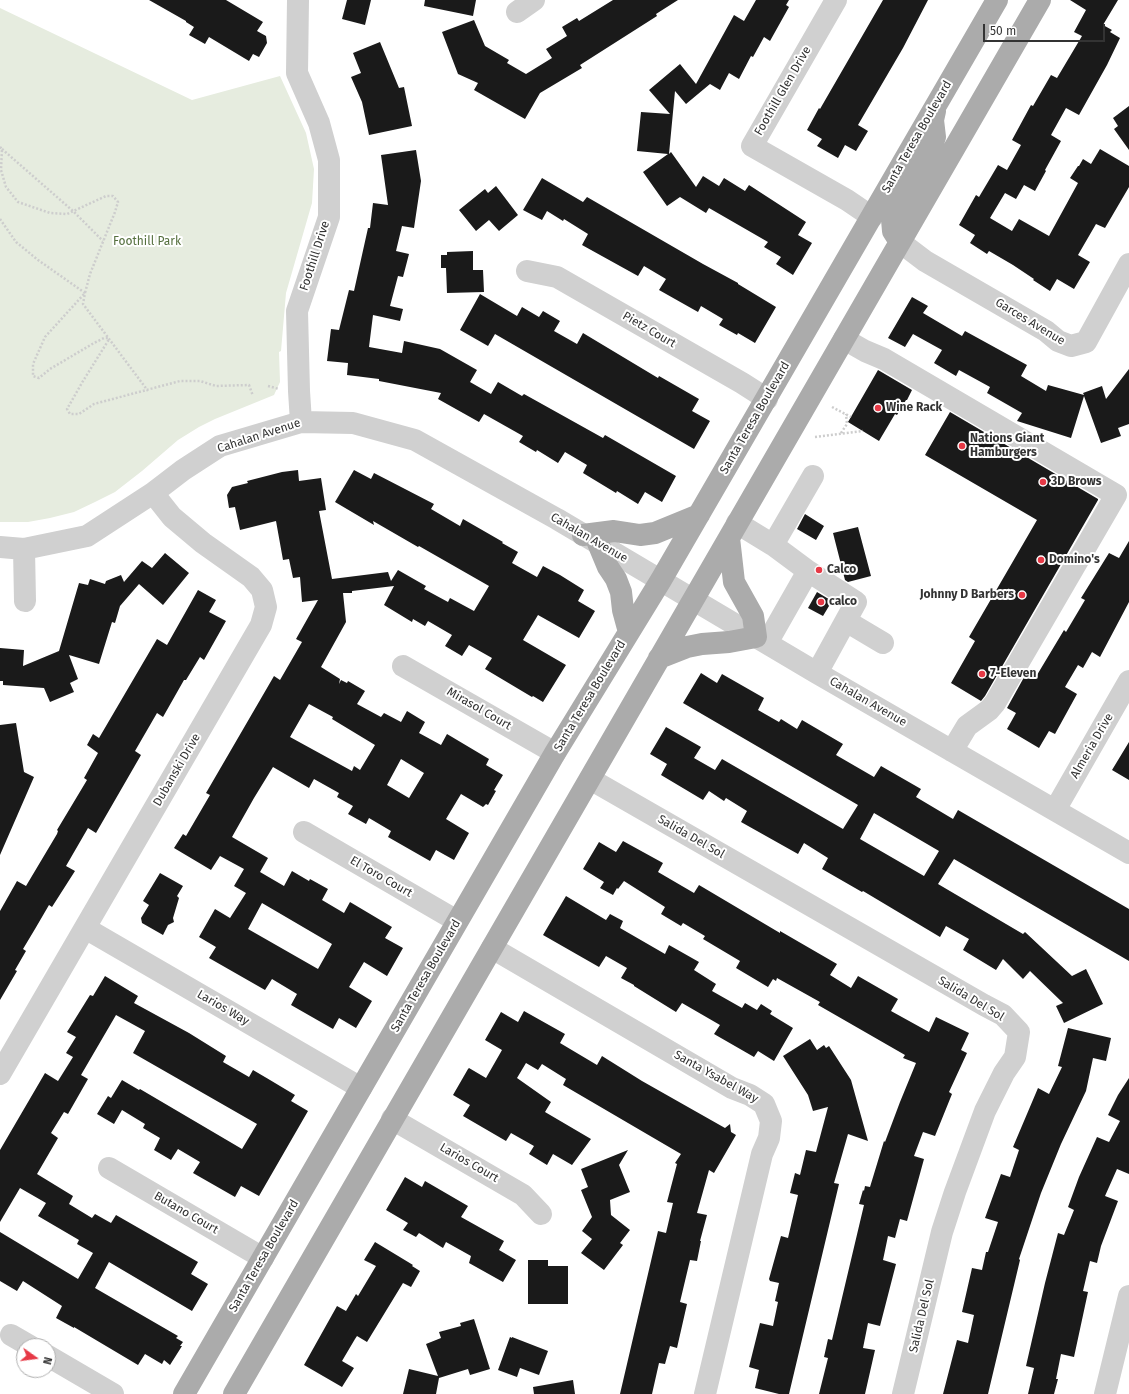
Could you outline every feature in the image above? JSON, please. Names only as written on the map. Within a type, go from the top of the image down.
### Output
[{"type":"main road","name":"Santa Teresa Boulevard","points":[[184,1394],[457,921],[555,753],[661,580],[997,0]]},
{"type":"main road","points":[[234,1394],[590,779],[692,599],[733,531],[1040,0]]},
{"type":"main road","points":[[900,242],[893,231],[892,219],[932,145],[935,137],[933,120],[937,104]]},
{"type":"main road","points":[[629,632],[623,610],[621,592],[590,539],[614,531],[640,535],[655,534],[698,515]]},
{"type":"main road","points":[[659,658],[688,647],[702,644],[762,640],[753,616],[734,582],[733,531]]},
{"type":"street","name":"Foothill Drive","points":[[298,0],[297,73],[319,123],[329,160],[329,217],[297,311],[301,422]]},
{"type":"street","name":"Foothill Glen Drive","points":[[836,0],[752,146],[847,200],[872,217]]},
{"type":"street","name":"Garces Avenue","points":[[900,242],[925,261],[1046,332],[1058,341],[1071,346],[1086,342],[1129,264]]},
{"type":"street","name":"Pietz Court","points":[[528,271],[557,277],[742,383],[767,399]]},
{"type":"street","points":[[844,339],[864,351],[884,359],[1116,495],[995,703],[989,710],[966,726],[952,751]]},
{"type":"street","name":"Cahalan Avenue","points":[[0,547],[24,549],[87,536],[153,493],[183,470],[220,446],[301,422],[353,423],[415,440],[661,580],[817,673],[1129,853]]},
{"type":"street","points":[[774,545],[813,476]]},
{"type":"street","name":"Dubanski Drive","points":[[0,1074],[261,625],[266,607],[262,590],[251,576],[203,544],[172,517],[153,493]]},
{"type":"street","points":[[733,531],[774,545],[808,571],[856,602],[817,673]]},
{"type":"street","points":[[24,549],[25,601]]},
{"type":"street","points":[[762,640],[808,571]]},
{"type":"street","points":[[846,621],[883,643]]},
{"type":"street","name":"Mirasol Court","points":[[403,666],[555,753]]},
{"type":"street","name":"Almeria Drive","points":[[1055,810],[1129,681]]},
{"type":"street","name":"Salida Del Sol","points":[[590,779],[1003,1015],[1019,1032],[1015,1056],[1004,1073],[986,1111],[950,1206],[942,1232],[903,1394]]},
{"type":"street","name":"El Toro Court","points":[[304,832],[457,921]]},
{"type":"street","name":"Larios Way","points":[[85,928],[361,1088]]},
{"type":"street","name":"Santa Ysabel Way","points":[[492,948],[732,1088],[750,1095],[764,1104],[771,1121],[769,1138],[762,1154],[705,1394]]},
{"type":"street","name":"Larios Court","points":[[392,1119],[524,1195],[541,1214]]},
{"type":"street","name":"Butano Court","points":[[109,1168],[263,1258]]},
{"type":"street","points":[[1105,1394],[1129,1296]]},
{"type":"street","points":[[12,1335],[17,1338]]},
{"type":"street","points":[[56,1361],[113,1394]]},
{"type":"path","points":[[1,148],[1,170],[6,187],[18,202],[50,213],[67,214],[106,196],[113,196],[118,202],[90,274],[83,304],[148,391]]},
{"type":"path","points":[[1,148],[73,211],[103,241]]},
{"type":"path","points":[[0,219],[16,242],[38,260],[85,293]]},
{"type":"path","points":[[85,293],[45,337],[33,364],[33,376],[39,378],[50,369],[94,343],[104,338],[108,338]]},
{"type":"path","points":[[108,338],[108,341],[67,409],[70,414],[79,414],[94,404],[148,391],[180,381],[200,381],[216,386],[249,385],[253,396]]},
{"type":"path","points":[[268,386],[279,389]]},
{"type":"path","points":[[832,407],[851,417]]},
{"type":"path","points":[[841,433],[847,424],[846,414]]},
{"type":"path","points":[[815,437],[862,431]]},
{"type":"green space","name":"Foothill Park","points":[[0,8],[192,100],[280,76],[306,133],[314,169],[312,203],[286,293],[281,351],[279,352],[280,382],[274,395],[199,427],[178,440],[115,492],[74,512],[28,522],[0,522]]},
{"type":"building","points":[[149,0],[226,0],[263,22],[257,31],[266,36],[267,43],[259,57],[253,54],[249,61],[209,37],[205,44],[189,35],[194,27]]},
{"type":"building","points":[[347,0],[371,0],[365,25],[342,19]]},
{"type":"building","points":[[425,0],[476,0],[473,16],[424,6]]},
{"type":"building","points":[[613,0],[678,0],[656,14],[657,16],[580,65],[582,68],[540,93],[525,119],[474,90],[478,83],[458,74],[442,32],[474,20],[485,46],[509,60],[507,63],[526,74],[552,58],[546,49],[567,36],[562,27],[577,18],[579,21]]},
{"type":"building","points":[[756,0],[789,0],[786,5],[789,7],[770,41],[764,37],[753,57],[751,56],[739,79],[729,73],[720,90],[710,84],[686,104],[675,91],[669,154],[671,152],[696,187],[703,176],[719,186],[724,178],[745,191],[749,185],[806,222],[798,235],[812,243],[793,275],[776,264],[781,257],[764,247],[768,242],[709,208],[706,213],[680,197],[667,206],[643,172],[668,154],[637,151],[641,112],[670,114],[649,90],[680,64],[696,84],[734,15],[744,21]]},
{"type":"building","points":[[883,0],[928,0],[903,48],[858,125],[868,131],[856,151],[845,145],[838,158],[817,146],[822,139],[807,130]]},
{"type":"building","points":[[1070,0],[1118,0],[1103,25],[1112,30],[1110,32],[1120,38],[1107,65],[1079,115],[1066,108],[1051,135],[1061,141],[1035,191],[1024,185],[1016,199],[1005,193],[990,218],[1012,231],[1019,219],[1049,236],[1078,183],[1070,178],[1083,159],[1091,164],[1100,149],[1129,166],[1129,187],[1105,228],[1096,224],[1078,255],[1090,262],[1074,289],[1057,279],[1050,291],[1013,265],[989,251],[987,254],[970,243],[975,235],[959,225],[976,195],[979,197],[998,165],[1007,170],[1021,145],[1012,140],[1031,105],[1033,106],[1051,75],[1057,78],[1082,36],[1074,32],[1086,10]]},
{"type":"building","points":[[380,42],[399,88],[404,87],[412,126],[369,135],[362,102],[351,77],[361,73],[353,53]]},
{"type":"building","points":[[1129,106],[1129,150],[1114,129],[1118,126],[1113,118]]},
{"type":"building","points":[[416,150],[421,181],[414,228],[402,226],[396,251],[409,254],[403,277],[398,276],[390,306],[403,309],[400,321],[373,315],[369,347],[402,353],[404,341],[440,349],[477,370],[470,382],[491,394],[498,382],[522,396],[524,394],[603,438],[605,435],[676,476],[662,502],[645,492],[638,504],[617,491],[616,493],[583,473],[587,465],[565,452],[558,463],[537,450],[536,452],[519,442],[523,436],[484,414],[479,422],[438,399],[441,393],[379,381],[379,379],[347,375],[348,363],[327,361],[331,329],[339,330],[349,290],[354,291],[368,228],[370,228],[373,203],[388,205],[381,155]]},
{"type":"building","points":[[542,178],[583,202],[587,197],[738,283],[776,307],[755,343],[738,333],[737,335],[719,325],[723,319],[701,306],[698,312],[659,290],[666,279],[644,266],[638,276],[582,245],[588,234],[564,219],[563,221],[547,211],[542,220],[523,210]]},
{"type":"building","points":[[496,186],[518,215],[499,231],[489,220],[476,231],[459,210],[485,189],[488,193]]},
{"type":"building","points":[[473,251],[473,270],[483,270],[484,292],[447,293],[446,268],[441,268],[441,255],[447,255],[447,252]]},
{"type":"building","points":[[480,294],[517,316],[522,307],[539,317],[543,311],[560,321],[554,331],[577,344],[583,333],[658,378],[659,376],[699,399],[692,411],[710,421],[694,449],[495,334],[488,346],[460,330]]},
{"type":"building","points":[[912,297],[928,306],[923,313],[962,336],[965,331],[1027,365],[1021,376],[1046,391],[1048,385],[1084,395],[1083,393],[1102,386],[1106,399],[1129,369],[1129,424],[1118,428],[1121,436],[1101,443],[1084,396],[1071,438],[1017,421],[1022,413],[987,393],[990,387],[959,370],[956,376],[934,363],[942,350],[913,334],[905,347],[888,338]]},
{"type":"building","name":"Wine Rack","points":[[878,370],[912,390],[897,415],[895,414],[879,441],[848,422]]},
{"type":"building","points":[[950,412],[1098,499],[981,701],[951,683],[975,641],[969,637],[1037,520],[925,455]]},
{"type":"building","points":[[298,470],[299,481],[321,478],[326,510],[319,511],[332,579],[388,572],[391,581],[398,570],[426,586],[424,589],[448,602],[450,598],[474,611],[489,586],[419,546],[418,547],[373,521],[374,525],[335,502],[354,470],[371,479],[374,473],[434,504],[431,509],[460,526],[463,519],[503,542],[502,543],[518,552],[512,563],[537,577],[543,566],[560,575],[584,590],[578,601],[595,611],[579,638],[538,615],[523,640],[566,665],[543,702],[485,669],[492,658],[469,645],[462,656],[445,646],[452,635],[428,621],[425,626],[413,619],[412,622],[384,605],[394,586],[352,591],[352,593],[343,593],[346,622],[321,667],[340,679],[339,684],[341,680],[347,683],[348,681],[365,691],[357,704],[381,717],[384,713],[401,722],[407,711],[425,722],[419,733],[441,745],[447,734],[489,759],[486,765],[503,775],[494,790],[496,791],[488,805],[486,804],[483,807],[461,794],[446,819],[469,833],[454,860],[436,850],[430,861],[388,837],[391,831],[369,818],[366,824],[348,814],[353,806],[337,797],[339,793],[314,779],[309,788],[273,767],[254,798],[232,837],[268,858],[260,872],[284,886],[292,871],[309,881],[310,879],[328,889],[322,900],[344,913],[350,902],[392,927],[385,938],[403,948],[387,976],[364,962],[349,987],[372,1001],[356,1028],[339,1018],[333,1029],[291,1005],[297,994],[272,979],[265,990],[209,958],[216,947],[199,937],[215,909],[230,918],[246,893],[234,886],[244,869],[220,856],[211,870],[174,848],[183,834],[186,836],[210,795],[206,793],[274,676],[280,680],[302,642],[296,639],[318,600],[302,602],[300,577],[293,578],[289,559],[283,560],[276,521],[240,530],[235,507],[229,508],[227,495],[232,487],[248,483],[247,481],[282,472]],"holes":[[[309,704],[333,717],[332,719],[375,745],[360,770],[354,766],[352,771],[290,737]],[[401,759],[424,773],[409,798],[387,785]],[[262,903],[332,944],[318,969],[248,929]]]},
{"type":"building","points":[[805,514],[824,526],[816,540],[797,529]]},
{"type":"building","points":[[858,527],[871,576],[848,582],[845,580],[833,533]]},
{"type":"building","points":[[1129,541],[1129,602],[1100,657],[1092,652],[1083,668],[1078,665],[1065,687],[1077,694],[1055,734],[1049,731],[1039,748],[1007,729],[1016,713],[1007,708],[1028,670],[1037,675],[1064,630],[1066,632],[1085,600],[1081,598],[1109,553],[1119,558]]},
{"type":"building","points":[[165,553],[189,573],[163,605],[139,584],[120,606],[115,623],[112,622],[99,664],[69,655],[78,679],[70,683],[74,692],[50,702],[44,688],[3,685],[3,681],[0,681],[0,648],[24,650],[23,666],[59,651],[79,583],[88,585],[90,579],[105,584],[106,581],[121,575],[124,582],[142,561],[152,568]]},
{"type":"building","points":[[198,590],[216,600],[209,612],[226,621],[204,660],[200,657],[186,680],[184,680],[163,717],[157,713],[135,751],[141,755],[96,833],[88,828],[66,866],[75,871],[52,907],[49,905],[23,949],[26,951],[15,970],[17,971],[0,1000],[0,911],[17,881],[26,886],[87,780],[84,778],[98,753],[87,745],[93,734],[99,738],[157,639],[167,645]]},
{"type":"building","points":[[817,592],[832,601],[823,616],[808,608]]},
{"type":"building","points":[[701,673],[717,683],[722,674],[764,698],[758,710],[779,722],[781,719],[797,729],[802,720],[843,744],[836,755],[874,777],[881,766],[921,789],[916,797],[953,819],[958,810],[1129,909],[1129,961],[954,859],[938,884],[1023,934],[1025,932],[1072,976],[1086,969],[1103,1004],[1064,1023],[1056,1006],[1063,1003],[1030,971],[1023,979],[1003,959],[996,970],[963,950],[969,939],[946,926],[940,937],[863,891],[862,892],[822,869],[828,858],[804,843],[798,854],[741,822],[747,811],[726,798],[724,801],[709,791],[703,800],[661,775],[667,764],[650,754],[666,727],[701,747],[694,758],[715,770],[722,759],[843,829],[858,805],[683,703]],"holes":[[[874,813],[939,851],[924,876],[860,839]]]},
{"type":"building","points":[[16,723],[24,772],[34,777],[0,855],[0,725]]},
{"type":"building","points":[[1129,742],[1129,780],[1112,770]]},
{"type":"building","points":[[623,841],[663,863],[658,872],[694,893],[699,885],[780,933],[780,931],[837,964],[830,975],[851,988],[858,976],[898,999],[891,1011],[929,1032],[936,1017],[969,1033],[961,1050],[967,1053],[949,1092],[952,1094],[935,1136],[923,1132],[914,1156],[924,1159],[907,1221],[900,1219],[895,1238],[888,1236],[883,1260],[896,1264],[880,1326],[868,1323],[863,1348],[875,1350],[865,1394],[819,1394],[828,1358],[824,1357],[828,1339],[832,1340],[864,1205],[859,1204],[863,1190],[864,1191],[865,1186],[870,1187],[884,1141],[885,1142],[916,1063],[903,1058],[905,1055],[818,1005],[820,1002],[777,978],[776,981],[773,979],[768,987],[736,968],[740,961],[703,939],[705,936],[683,923],[681,926],[661,914],[665,907],[624,881],[613,895],[600,888],[604,882],[583,869],[599,842],[616,852]]},
{"type":"building","points":[[160,873],[183,886],[177,896],[179,898],[173,918],[174,922],[168,925],[163,935],[142,923],[141,918],[149,905],[143,901]]},
{"type":"building","points":[[566,896],[606,920],[610,914],[623,921],[620,928],[665,954],[669,945],[699,962],[694,970],[716,984],[712,991],[742,1008],[745,1003],[757,1010],[761,1004],[772,1011],[770,1014],[793,1028],[774,1061],[758,1051],[754,1057],[714,1034],[720,1025],[682,1003],[676,1012],[621,978],[627,968],[606,956],[599,967],[543,935]]},
{"type":"building","points":[[105,976],[138,996],[134,1003],[189,1033],[226,1056],[223,1062],[249,1077],[253,1070],[295,1095],[291,1101],[308,1111],[259,1196],[241,1186],[235,1197],[193,1173],[200,1162],[178,1149],[171,1160],[154,1150],[160,1138],[143,1128],[145,1124],[122,1110],[114,1124],[97,1114],[108,1096],[111,1098],[122,1080],[242,1149],[257,1124],[133,1053],[145,1031],[116,1015],[81,1075],[88,1079],[68,1114],[64,1112],[51,1133],[58,1138],[37,1174],[73,1196],[69,1204],[92,1218],[95,1214],[111,1223],[116,1215],[198,1262],[191,1274],[208,1284],[192,1311],[109,1262],[95,1288],[178,1336],[176,1338],[183,1342],[180,1346],[182,1346],[170,1365],[164,1360],[162,1364],[145,1354],[138,1365],[56,1318],[62,1306],[23,1281],[17,1291],[0,1281],[0,1232],[78,1279],[93,1253],[77,1244],[79,1240],[38,1216],[46,1203],[20,1188],[0,1222],[0,1150],[45,1073],[58,1081],[73,1057],[66,1053],[76,1037],[67,1032],[90,995],[93,996]]},
{"type":"building","points":[[524,1011],[565,1034],[560,1043],[597,1065],[602,1056],[642,1081],[725,1128],[730,1124],[731,1132],[736,1135],[714,1173],[709,1170],[697,1213],[707,1215],[700,1241],[697,1261],[690,1260],[680,1302],[687,1304],[677,1348],[670,1346],[665,1364],[659,1363],[652,1394],[620,1394],[658,1231],[666,1233],[673,1203],[667,1202],[677,1164],[675,1163],[681,1154],[563,1085],[566,1079],[542,1064],[538,1070],[526,1063],[517,1078],[551,1102],[545,1112],[591,1139],[572,1165],[553,1154],[547,1165],[529,1154],[534,1146],[511,1133],[506,1141],[463,1116],[470,1105],[453,1095],[469,1068],[486,1078],[502,1050],[485,1040],[501,1012],[518,1022]]},
{"type":"building","points":[[1068,1028],[1111,1038],[1106,1061],[1093,1058],[1086,1091],[1061,1144],[1041,1193],[1019,1259],[988,1394],[943,1394],[957,1340],[968,1343],[974,1315],[962,1312],[972,1268],[982,1270],[986,1252],[988,1252],[998,1222],[985,1218],[1001,1174],[1010,1177],[1019,1150],[1013,1147],[1038,1088],[1049,1094],[1062,1067],[1058,1066]]},
{"type":"building","points":[[810,1039],[817,1050],[824,1045],[826,1048],[829,1046],[851,1080],[868,1141],[848,1134],[834,1183],[839,1184],[789,1394],[779,1394],[755,1388],[759,1370],[749,1367],[760,1323],[773,1326],[778,1302],[775,1301],[779,1283],[770,1281],[769,1279],[781,1236],[788,1238],[798,1195],[790,1193],[795,1173],[800,1175],[806,1150],[816,1152],[828,1107],[813,1111],[808,1095],[783,1056]]},
{"type":"building","points":[[1129,1078],[1129,1174],[1117,1169],[1105,1196],[1118,1201],[1101,1246],[1097,1263],[1090,1261],[1083,1291],[1088,1292],[1074,1357],[1061,1354],[1056,1379],[1058,1379],[1054,1394],[1028,1394],[1034,1368],[1026,1366],[1058,1233],[1064,1235],[1074,1210],[1068,1207],[1079,1177],[1097,1137],[1109,1142],[1120,1121],[1108,1115]]},
{"type":"building","points":[[628,1150],[619,1165],[630,1192],[610,1200],[611,1215],[630,1230],[620,1243],[623,1245],[604,1270],[581,1253],[592,1239],[582,1231],[592,1217],[581,1190],[588,1187],[581,1169]]},
{"type":"building","points":[[405,1177],[422,1187],[425,1181],[468,1206],[461,1217],[504,1241],[499,1250],[516,1260],[503,1282],[469,1263],[471,1256],[446,1242],[443,1248],[419,1233],[416,1237],[403,1230],[408,1223],[386,1210]]},
{"type":"building","points":[[375,1242],[413,1265],[412,1266],[420,1271],[411,1287],[403,1283],[367,1342],[357,1336],[342,1361],[354,1368],[342,1387],[304,1365],[337,1306],[346,1311],[356,1294],[358,1296],[376,1266],[364,1260]]},
{"type":"building","points":[[528,1260],[548,1260],[548,1266],[568,1266],[568,1304],[528,1304]]},
{"type":"building","points":[[474,1319],[490,1369],[470,1375],[468,1369],[439,1378],[436,1394],[403,1394],[409,1369],[438,1376],[426,1344],[441,1338],[439,1332],[461,1326],[460,1323]]},
{"type":"building","points":[[510,1337],[548,1351],[539,1375],[520,1368],[517,1377],[498,1370]]},
{"type":"building","points":[[573,1380],[575,1394],[534,1394],[533,1387]]},
{"type":"place","name":"Wine Rack","points":[[878,408]]},
{"type":"place","name":"Nations Giant Hamburgers","points":[[962,446]]},
{"type":"place","name":"3D Brows","points":[[1043,482]]},
{"type":"place","name":"Domino's","points":[[1041,560]]},
{"type":"place","name":"Calco","points":[[819,570]]},
{"type":"place","name":"Johnny D Barbers","points":[[1022,595]]},
{"type":"place","name":"calco","points":[[821,602]]},
{"type":"place","name":"7-Eleven","points":[[982,674]]}]
